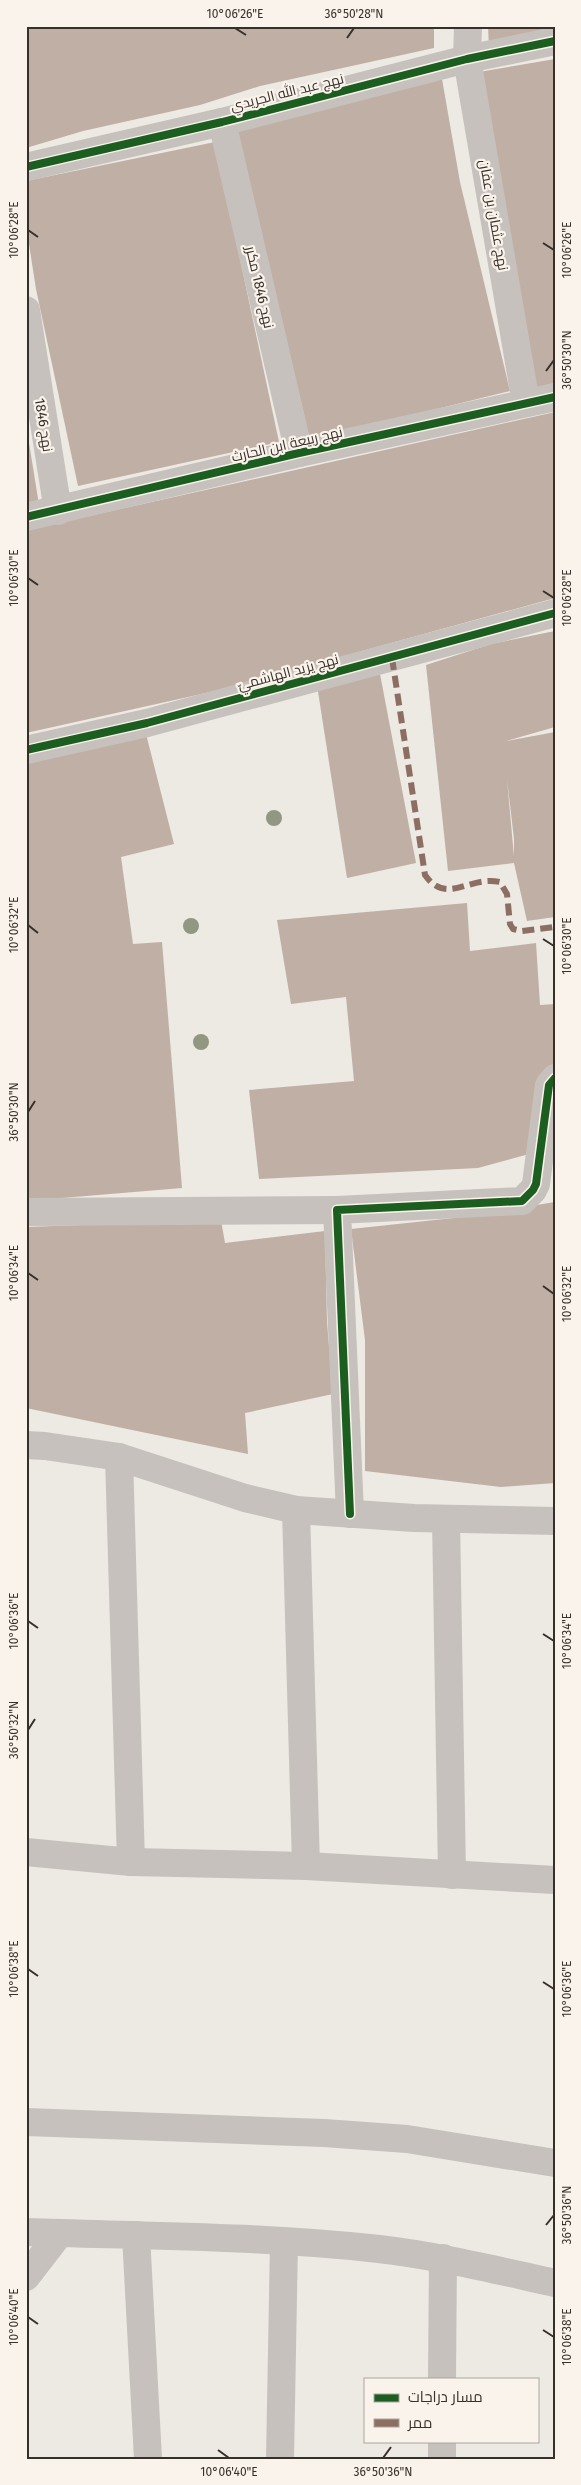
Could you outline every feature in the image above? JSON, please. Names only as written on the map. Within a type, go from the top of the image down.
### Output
[{"type":"street","name":"نهج عثمان بن عفان","points":[[468,26],[467,59],[526,403]]},
{"type":"street","name":"نهج عبد الله الجريدي","points":[[26,167],[222,122],[467,59],[555,41]]},
{"type":"street","name":"نهج 1846 مكرر","points":[[222,122],[299,453]]},
{"type":"street","name":"نهج 1846","points":[[26,310],[58,511]]},
{"type":"street","name":"نهج ربيعة ابن الحارث","points":[[26,517],[299,453],[555,398]]},
{"type":"street","name":"نهج يزيد الهاشميّ","points":[[26,750],[148,723],[555,613]]},
{"type":"street","points":[[26,1212],[337,1210],[522,1201],[536,1184],[549,1085],[555,1078]]},
{"type":"street","points":[[337,1210],[350,1514]]},
{"type":"street","points":[[26,1446],[54,1447],[119,1457],[245,1498],[296,1510],[446,1519],[555,1521]]},
{"type":"street","points":[[119,1457],[131,1862]]},
{"type":"street","points":[[296,1510],[306,1866]]},
{"type":"street","points":[[446,1519],[452,1875]]},
{"type":"street","points":[[26,1852],[131,1862],[306,1866],[555,1880]]},
{"type":"street","points":[[26,2122],[324,2133],[407,2139],[555,2163]]},
{"type":"street","points":[[26,2232],[284,2242],[378,2249],[443,2258],[555,2283]]},
{"type":"street","points":[[26,2276],[60,2233]]},
{"type":"street","points":[[136,2235],[148,2459]]},
{"type":"street","points":[[280,2459],[284,2242]]},
{"type":"street","points":[[442,2378],[443,2258]]},
{"type":"street","points":[[442,2442],[442,2459]]},
{"type":"building","points":[[26,26],[434,26],[434,48],[260,86],[200,105],[83,131],[26,148]]},
{"type":"building","points":[[488,26],[555,26],[555,34],[489,48]]},
{"type":"building","points":[[555,59],[555,386],[532,390],[479,72]]},
{"type":"building","points":[[442,79],[460,182],[510,391],[310,440],[236,132]]},
{"type":"building","points":[[215,142],[279,442],[78,486],[36,289],[26,225],[26,181]]},
{"type":"building","points":[[555,412],[555,598],[224,689],[26,733],[26,530]]},
{"type":"building","points":[[26,424],[39,505],[26,507]]},
{"type":"building","points":[[555,631],[555,727],[506,741],[555,732],[555,917],[527,921],[514,863],[448,871],[426,665],[491,644]],"holes":[[[507,779],[514,839],[514,857]]]},
{"type":"building","points":[[380,674],[416,863],[347,878],[317,685]]},
{"type":"building","points":[[146,734],[174,844],[121,857],[133,944],[162,942],[182,1188],[26,1201],[26,761]]},
{"type":"building","points":[[467,903],[470,951],[536,943],[540,1005],[555,1004],[555,1068],[529,1154],[478,1168],[259,1179],[249,1090],[354,1081],[346,997],[291,1004],[277,920]]},
{"type":"building","points":[[555,1202],[555,1483],[501,1487],[365,1471],[365,1340],[351,1229],[463,1217]]},
{"type":"building","points":[[221,1220],[225,1243],[325,1231],[327,1322],[333,1394],[245,1413],[248,1454],[26,1408],[26,1227]]},
{"type":"marked path","points":[[392,658],[425,875],[433,884],[450,889],[478,882],[500,882],[507,894],[510,924],[513,929],[522,931],[555,927]]},
{"type":"cycle path","points":[[26,167],[222,122],[467,59],[555,41]]},
{"type":"cycle path","points":[[26,517],[299,453],[555,397]]},
{"type":"cycle path","points":[[26,750],[147,723],[555,613]]},
{"type":"cycle path","points":[[350,1514],[337,1210],[522,1201],[536,1184],[549,1085],[555,1078]]}]
